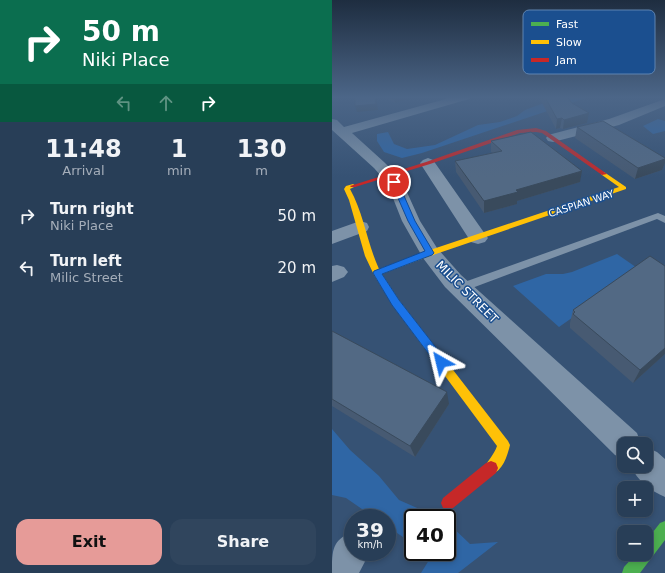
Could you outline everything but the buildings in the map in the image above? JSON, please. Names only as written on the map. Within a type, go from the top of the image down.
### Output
[{"type":"street","points":[[337,127],[351,124]]},
{"type":"street","points":[[552,138],[607,124]]},
{"type":"street","name":"MILIC STREET","points":[[337,127],[388,174],[399,190],[411,221],[430,253],[460,288],[619,437]]},
{"type":"street","name":"CASPIAN WAY","points":[[360,227],[353,200],[347,189],[348,187],[428,163],[520,131],[536,130],[544,132],[624,188],[430,253],[377,273]]},
{"type":"street","points":[[428,163],[478,238]]},
{"type":"street","points":[[332,238],[360,227],[369,256],[377,273],[396,303],[504,445],[501,456],[496,464],[448,503]]},
{"type":"street","points":[[653,470],[665,481]]},
{"type":"street","points":[[653,544],[665,528]]},
{"type":"street","points":[[337,573],[345,561]]},
{"type":"street","points":[[630,573],[640,561]]},
{"type":"lane","points":[[460,288],[658,216],[665,220]]},
{"type":"shaded area","points":[[509,124],[422,153],[402,158],[384,152],[377,141],[377,134],[388,132],[394,144],[407,149],[435,145],[478,125]]},
{"type":"shaded area","points":[[648,124],[665,124],[665,131],[653,134],[643,126]]},
{"type":"shaded area","points":[[617,254],[640,270],[559,327],[513,286],[546,274],[563,274],[572,272]]},
{"type":"shaded area","points":[[332,429],[350,450],[379,476],[399,500],[420,509],[404,509],[404,538],[396,532],[396,509],[362,509],[346,498],[332,495]]},
{"type":"shaded area","points":[[456,531],[470,544],[498,542],[458,573],[421,573],[428,561],[456,561]]},
{"type":"traffic: fast","points":[[653,544],[665,528]]},
{"type":"traffic: fast","points":[[630,573],[640,561]]},
{"type":"traffic: slow","points":[[377,273],[430,253],[624,188],[604,174]]},
{"type":"traffic: slow","points":[[353,186],[348,187],[347,189],[353,200],[369,256],[377,273],[396,303],[504,445],[501,455],[491,468]]},
{"type":"traffic: jam","points":[[353,186],[428,163],[519,131],[536,130],[544,132],[604,174]]},
{"type":"traffic: jam","points":[[448,503],[491,468]]},
{"type":"route","points":[[394,182],[399,190],[411,221],[430,253],[377,273],[396,303],[441,362]]}]
